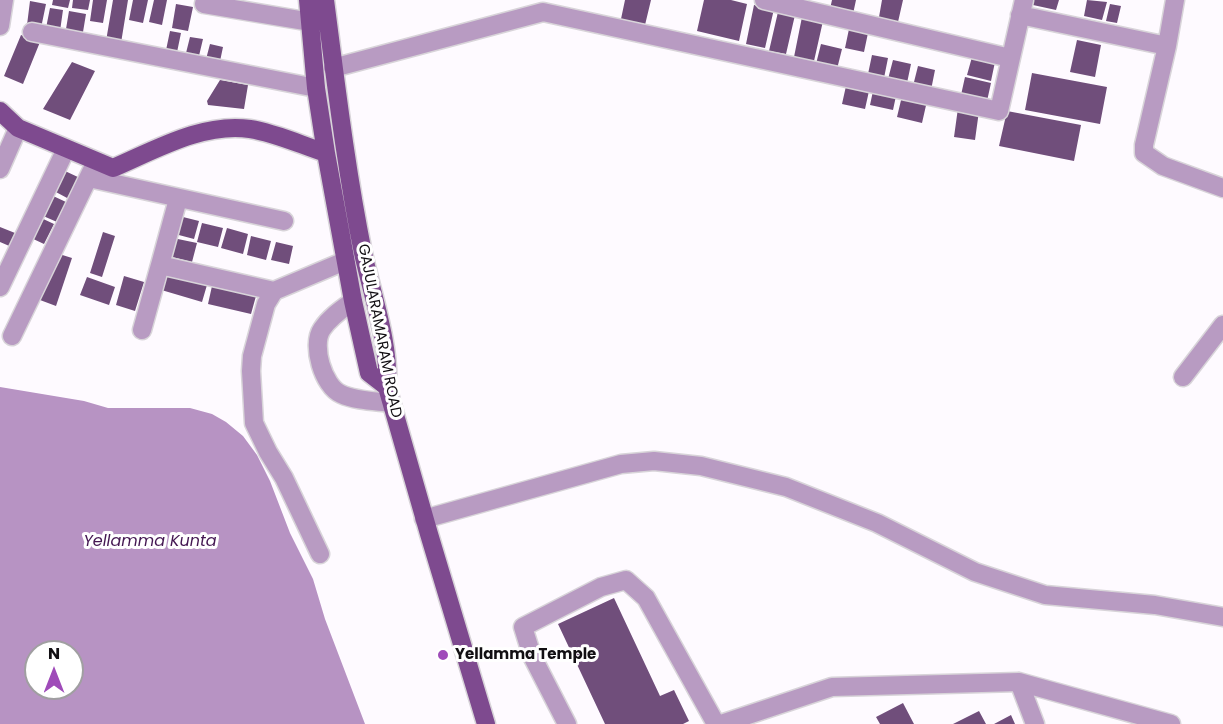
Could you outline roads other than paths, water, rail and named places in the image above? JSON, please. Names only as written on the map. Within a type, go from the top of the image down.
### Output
[{"type":"main road","points":[[308,0],[316,88],[353,301],[369,373],[389,395]]},
{"type":"main road","name":"GAJULARAMARAM ROAD","points":[[325,0],[333,68],[363,252],[388,367],[389,395],[486,724]]},
{"type":"main road","points":[[0,111],[18,128],[66,149],[92,169],[113,168],[185,138],[220,128],[250,129],[326,153]]},
{"type":"street","points":[[0,26],[4,0]]},
{"type":"street","points":[[764,0],[1010,57]]},
{"type":"street","points":[[1175,0],[1144,153],[1163,166],[1223,188]]},
{"type":"street","points":[[199,1],[311,21]]},
{"type":"street","points":[[333,68],[544,6],[999,111],[1021,4],[1167,46]]},
{"type":"street","points":[[32,32],[316,88]]},
{"type":"street","points":[[0,169],[18,128]]},
{"type":"street","points":[[0,287],[66,149]]},
{"type":"street","points":[[12,336],[92,169],[178,199],[285,221]]},
{"type":"street","points":[[142,330],[178,199]]},
{"type":"street","points":[[320,554],[285,478],[268,452],[254,423],[250,384],[252,356],[266,304],[274,291],[345,261]]},
{"type":"street","points":[[160,265],[274,291]]},
{"type":"street","points":[[353,301],[332,317],[321,330],[318,344],[326,380],[340,394],[350,397],[389,395]]},
{"type":"street","points":[[1183,377],[1223,325]]},
{"type":"street","points":[[427,526],[621,464],[654,461],[701,466],[786,487],[877,523],[975,572],[1026,590],[1045,595],[1180,609],[1223,617]]},
{"type":"street","points":[[567,724],[532,656],[524,627],[601,587],[626,580],[646,598],[716,724]]},
{"type":"street","points":[[721,724],[832,687],[1019,682],[1172,724]]},
{"type":"street","points":[[1019,682],[1035,724]]},
{"type":"water","name":"Yellamma Kunta","points":[[0,387],[84,401],[108,408],[190,408],[212,414],[243,436],[257,455],[270,481],[290,533],[313,579],[325,619],[365,724],[0,724]]},
{"type":"place","name":"Yellamma Temple","points":[[443,655]]}]
